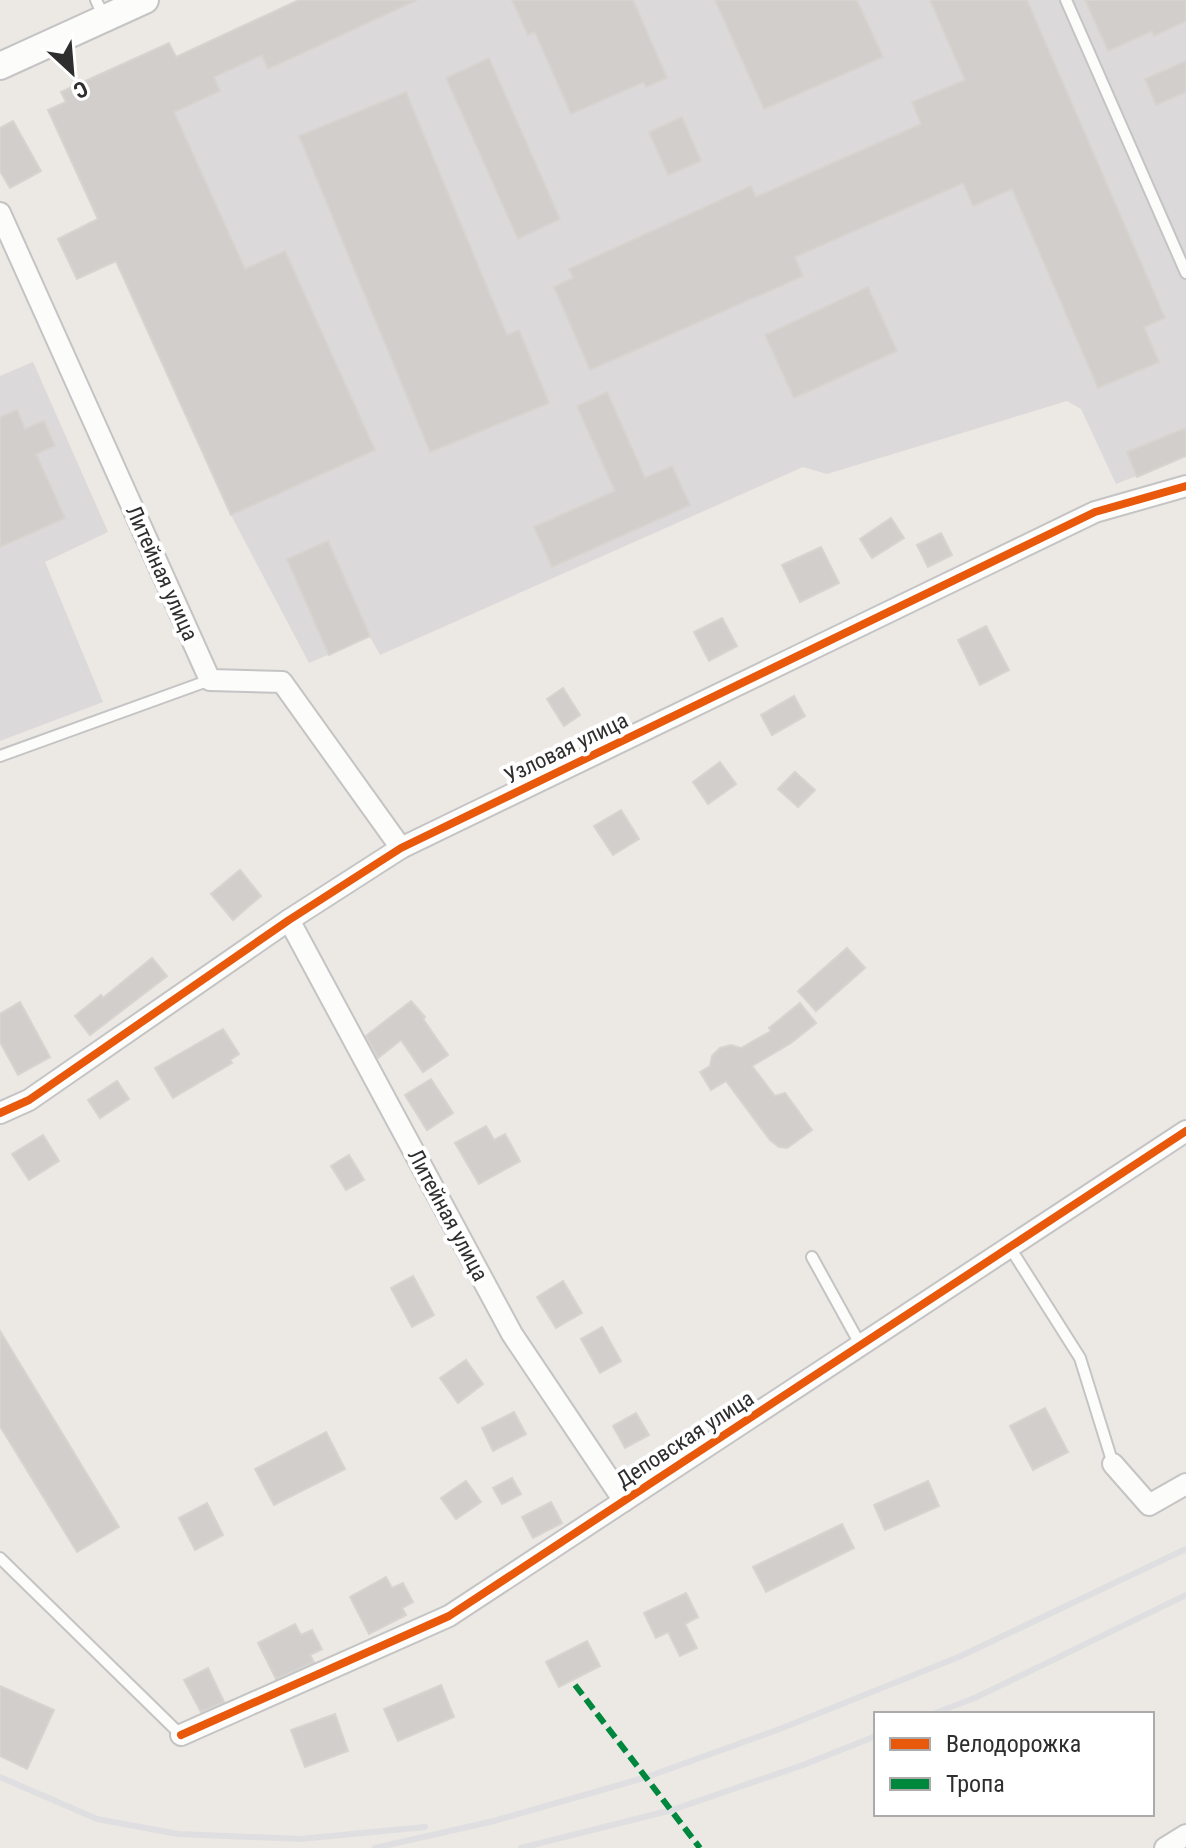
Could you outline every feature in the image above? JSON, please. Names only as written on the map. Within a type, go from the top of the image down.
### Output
[{"type":"street","points":[[0,66],[100,9],[145,0]]},
{"type":"street","name":"Литейная улица","points":[[0,213],[210,680]]},
{"type":"street","name":"Узловая улица","points":[[0,1113],[29,1100],[289,920],[401,848],[1095,512],[1186,486]]},
{"type":"street","points":[[210,680],[282,682],[401,848]]},
{"type":"street","name":"Литейная улица","points":[[289,920],[512,1334],[624,1501]]},
{"type":"street","name":"Деповская улица","points":[[181,1735],[449,1616],[1186,1131]]},
{"type":"street","points":[[1113,1464],[1149,1505],[1186,1484]]},
{"type":"street","points":[[1165,1848],[1186,1835]]},
{"type":"lane","points":[[1066,0],[1186,273]]},
{"type":"lane","points":[[0,756],[210,680]]},
{"type":"lane","points":[[1009,1246],[1080,1358],[1113,1464]]},
{"type":"lane","points":[[812,1257],[860,1344]]},
{"type":"lane","points":[[0,1558],[181,1735]]},
{"type":"shaded area","points":[[299,0],[1186,0],[1186,456],[1116,484],[1081,409],[1067,401],[827,474],[803,467],[380,655],[370,637],[309,663],[231,515],[48,110],[66,102],[61,92],[169,43],[176,57]]},
{"type":"shaded area","points":[[33,362],[108,532],[45,562],[103,702],[0,741],[0,376]]},
{"type":"building","points":[[299,0],[417,0],[268,69],[262,55],[214,77],[220,91],[174,112],[245,269],[285,251],[375,450],[231,515],[116,261],[77,279],[58,239],[98,219],[48,110],[66,102],[61,92],[169,43],[176,57]]},
{"type":"building","points":[[512,0],[633,0],[667,78],[646,87],[644,82],[571,114],[535,32],[528,35]]},
{"type":"building","points":[[715,0],[857,0],[883,57],[764,109]]},
{"type":"building","points":[[930,0],[1027,0],[1165,318],[1144,327],[1159,362],[1098,388],[1012,189],[973,206],[963,183],[795,257],[803,276],[590,370],[554,287],[573,278],[569,269],[751,186],[756,197],[921,124],[912,102],[965,80]]},
{"type":"building","points":[[1085,0],[1186,0],[1186,21],[1154,36],[1152,31],[1108,51]]},
{"type":"building","points":[[489,58],[560,219],[518,239],[446,78]]},
{"type":"building","points":[[1186,61],[1186,92],[1156,105],[1145,79]]},
{"type":"building","points":[[406,92],[507,335],[519,330],[549,403],[430,452],[299,136]]},
{"type":"building","points":[[682,117],[701,161],[668,175],[649,132]]},
{"type":"building","points":[[13,121],[41,171],[10,188],[0,171],[0,128]]},
{"type":"building","points":[[868,287],[897,351],[794,398],[765,335]]},
{"type":"building","points":[[607,392],[645,478],[672,466],[690,505],[552,567],[534,527],[615,491],[577,406]]},
{"type":"building","points":[[17,410],[25,429],[44,421],[55,446],[36,454],[65,518],[0,547],[0,417]]},
{"type":"building","points":[[1186,428],[1186,456],[1137,477],[1127,452]]},
{"type":"building","points":[[891,518],[904,538],[872,558],[860,539]]},
{"type":"building","points":[[941,533],[952,555],[928,567],[917,545]]},
{"type":"building","points":[[328,541],[370,636],[329,655],[287,559]]},
{"type":"building","points":[[821,547],[839,583],[800,602],[782,565]]},
{"type":"building","points":[[722,618],[737,646],[709,661],[694,632]]},
{"type":"building","points":[[986,626],[1009,670],[980,685],[958,640]]},
{"type":"building","points":[[563,688],[580,715],[564,726],[547,699]]},
{"type":"building","points":[[794,696],[805,716],[772,735],[761,715]]},
{"type":"building","points":[[720,762],[736,784],[708,804],[693,782]]},
{"type":"building","points":[[795,772],[815,790],[798,807],[778,789]]},
{"type":"building","points":[[621,810],[639,839],[613,855],[594,826]]},
{"type":"building","points":[[240,870],[261,896],[233,920],[211,894]]},
{"type":"building","points":[[847,948],[865,968],[816,1011],[798,991]]},
{"type":"building","points":[[152,958],[167,976],[90,1035],[75,1016],[101,995],[103,998]]},
{"type":"building","points":[[411,1001],[425,1017],[423,1019],[448,1055],[423,1072],[401,1040],[378,1058],[366,1036]]},
{"type":"building","points":[[20,1002],[50,1057],[18,1075],[0,1042],[0,1014]]},
{"type":"building","points":[[800,1003],[816,1023],[791,1043],[752,1066],[775,1096],[785,1093],[812,1130],[787,1148],[779,1147],[770,1140],[726,1081],[711,1090],[700,1072],[710,1066],[712,1056],[720,1048],[731,1045],[741,1048],[771,1031],[769,1028]]},
{"type":"building","points":[[223,1029],[239,1054],[230,1060],[232,1063],[173,1098],[155,1068]]},
{"type":"building","points":[[431,1079],[453,1113],[427,1130],[405,1095]]},
{"type":"building","points":[[117,1081],[129,1099],[100,1118],[88,1100]]},
{"type":"building","points":[[486,1126],[494,1140],[505,1134],[520,1161],[479,1184],[455,1143]]},
{"type":"building","points":[[43,1135],[59,1161],[29,1180],[12,1154]]},
{"type":"building","points":[[349,1155],[364,1180],[346,1190],[331,1166]]},
{"type":"building","points":[[413,1276],[434,1315],[412,1327],[391,1288]]},
{"type":"building","points":[[563,1281],[582,1313],[556,1328],[537,1297]]},
{"type":"building","points":[[602,1327],[621,1361],[600,1373],[581,1339]]},
{"type":"building","points":[[0,1331],[119,1527],[77,1552],[0,1426]]},
{"type":"building","points":[[466,1360],[483,1384],[458,1403],[440,1378]]},
{"type":"building","points":[[1045,1408],[1068,1452],[1033,1470],[1010,1426]]},
{"type":"building","points":[[514,1412],[526,1434],[493,1451],[482,1428]]},
{"type":"building","points":[[636,1413],[649,1435],[625,1448],[613,1426]]},
{"type":"building","points":[[326,1432],[345,1469],[274,1505],[255,1469]]},
{"type":"building","points":[[512,1478],[521,1494],[502,1504],[493,1488]]},
{"type":"building","points":[[466,1481],[481,1502],[456,1519],[441,1498]]},
{"type":"building","points":[[928,1481],[939,1506],[885,1530],[874,1505]]},
{"type":"building","points":[[551,1502],[562,1523],[533,1538],[522,1517]]},
{"type":"building","points":[[207,1503],[223,1535],[195,1550],[179,1518]]},
{"type":"building","points":[[842,1524],[854,1548],[766,1592],[753,1567]]},
{"type":"building","points":[[386,1577],[392,1588],[403,1583],[413,1602],[402,1608],[406,1615],[369,1634],[350,1597]]},
{"type":"building","points":[[686,1593],[698,1617],[685,1624],[697,1648],[680,1656],[668,1632],[656,1638],[644,1613]]},
{"type":"building","points":[[295,1624],[301,1635],[312,1630],[322,1649],[310,1655],[314,1662],[276,1679],[258,1643]]},
{"type":"building","points":[[587,1641],[600,1666],[559,1687],[546,1662]]},
{"type":"building","points":[[208,1668],[224,1702],[201,1712],[184,1680]]},
{"type":"building","points":[[441,1685],[454,1717],[398,1741],[384,1709]]},
{"type":"building","points":[[0,1686],[54,1710],[27,1769],[0,1756]]},
{"type":"building","points":[[335,1714],[348,1751],[305,1767],[291,1730]]},
{"type":"railway","points":[[375,1848],[494,1821],[647,1777],[785,1727],[961,1656],[1186,1549]]},
{"type":"railway","points":[[938,1712],[977,1697],[1186,1595]]},
{"type":"railway","points":[[521,1848],[672,1810],[874,1737]]},
{"type":"railway","points":[[0,1777],[97,1819],[178,1834],[300,1839],[425,1827]]},
{"type":"marked path","points":[[575,1685],[700,1848]]},
{"type":"cycle path","points":[[0,1113],[29,1100],[289,920],[401,848],[1095,512],[1186,486]]},
{"type":"cycle path","points":[[181,1735],[449,1616],[1186,1131]]}]
